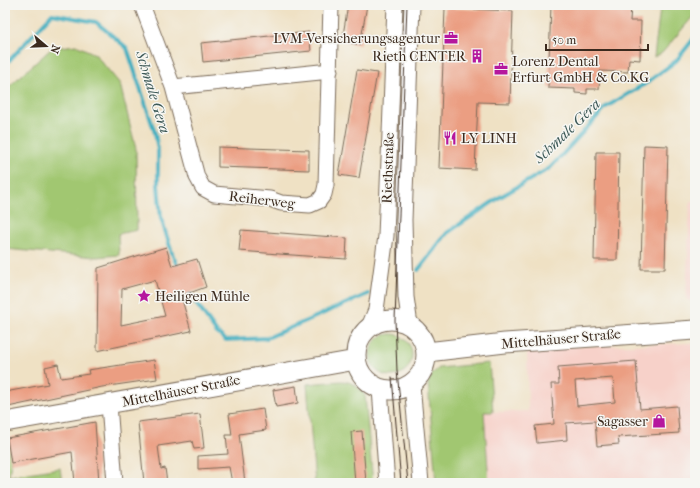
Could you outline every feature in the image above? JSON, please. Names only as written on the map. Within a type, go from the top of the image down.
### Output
[{"type":"main road","points":[[390,320],[403,322],[410,325],[418,332],[424,341],[427,352],[424,370],[412,385],[399,390],[388,391],[371,385],[364,378],[356,360],[359,343],[368,329],[377,323],[390,320]]},
{"type":"main road","name":"Mittelhäuser Straße","points":[[427,352],[505,344],[695,330]]},
{"type":"main road","name":"Mittelhäuser Straße","points":[[5,422],[356,360]]},
{"type":"street","name":"Reiherweg","points":[[142,5],[173,87],[197,177],[203,188],[214,194],[270,199],[280,203],[310,205],[319,201],[324,194],[326,185],[331,5]]},
{"type":"street","name":"Riethstraße","points":[[368,329],[376,310],[386,236],[395,5]]},
{"type":"street","name":"Riethstraße","points":[[410,325],[406,297],[404,220],[412,5]]},
{"type":"street","points":[[173,87],[330,71]]},
{"type":"street","points":[[412,385],[421,483]]},
{"type":"street","points":[[380,389],[387,483]]},
{"type":"street","points":[[109,404],[115,483]]},
{"type":"shaded area","points":[[690,201],[695,201],[695,304],[686,299]]},
{"type":"shaded area","points":[[695,343],[695,483],[489,483],[484,412],[528,411],[527,348]]},
{"type":"green space","points":[[675,5],[695,5],[695,14],[662,53],[654,57],[660,9]]},
{"type":"green space","points":[[76,45],[95,54],[120,84],[136,149],[137,230],[118,234],[119,255],[96,257],[5,249],[5,90],[52,48]]},
{"type":"green space","points":[[387,334],[395,334],[403,337],[409,343],[412,355],[409,367],[403,373],[395,376],[387,376],[379,373],[373,367],[370,359],[370,351],[373,343],[379,337]]},
{"type":"green space","points":[[489,363],[493,412],[484,412],[489,483],[436,483],[428,383],[432,374],[439,368]]},
{"type":"green space","points":[[341,381],[349,382],[355,385],[365,396],[373,483],[315,483],[307,384]]},
{"type":"green space","points":[[5,438],[7,438],[11,463],[9,476],[60,468],[62,483],[5,483]]},
{"type":"building","points":[[348,5],[367,5],[360,45],[342,41]]},
{"type":"building","points":[[551,5],[631,5],[630,21],[641,21],[640,60],[629,59],[628,72],[600,71],[599,89],[587,89],[587,94],[575,93],[575,89],[548,88]]},
{"type":"building","name":"Rieth CENTER","points":[[445,8],[513,11],[510,103],[478,102],[475,170],[439,168]]},
{"type":"building","points":[[309,32],[311,51],[203,62],[201,43]]},
{"type":"building","points":[[357,70],[377,73],[359,178],[339,175]]},
{"type":"building","points":[[644,145],[668,146],[665,269],[641,269]]},
{"type":"building","points":[[218,147],[309,150],[309,170],[218,167]]},
{"type":"building","points":[[596,152],[619,152],[617,260],[594,260]]},
{"type":"building","points":[[241,230],[347,238],[346,259],[239,251]]},
{"type":"building","points":[[166,247],[172,266],[197,259],[206,287],[181,296],[191,331],[97,351],[98,268]],"holes":[[[155,280],[165,316],[121,325],[122,289]]]},
{"type":"building","points":[[154,360],[157,379],[102,387],[8,407],[5,392],[48,384],[45,367],[58,364],[61,378],[89,374],[88,370]]},
{"type":"building","points":[[636,361],[640,409],[677,406],[679,433],[618,437],[619,444],[597,446],[595,421],[566,423],[567,440],[537,443],[535,426],[554,424],[551,384],[559,384],[558,367]],"holes":[[[613,378],[615,402],[577,406],[575,381]]]},
{"type":"building","points":[[296,386],[298,403],[276,407],[273,390]]},
{"type":"building","points":[[263,409],[266,430],[239,434],[245,483],[232,483],[229,467],[198,469],[198,456],[228,454],[226,435],[232,435],[229,414]]},
{"type":"building","points":[[200,414],[204,448],[194,449],[192,441],[158,446],[161,469],[165,468],[167,483],[144,483],[138,422]]},
{"type":"building","points":[[95,422],[99,483],[75,483],[72,452],[11,463],[7,438]]},
{"type":"building","points":[[362,431],[366,483],[355,483],[351,432]]},
{"type":"waterway","name":"Schmale Gera","points":[[5,65],[52,14],[96,22],[127,48],[155,133],[158,150],[158,185],[161,218],[173,256],[179,269]]},
{"type":"waterway","name":"Schmale Gera","points":[[418,270],[447,233],[500,197],[550,168],[606,107],[645,84],[676,61],[695,37]]},
{"type":"waterway","name":"Schmale Gera","points":[[186,289],[217,333],[226,340],[267,338],[368,294]]},
{"type":"tram line","points":[[407,5],[395,320],[397,371],[408,483]]},
{"type":"tram line","points":[[392,377],[401,483]]},
{"type":"place","name":"LVM-Versicherungsagentur","points":[[451,38]]},
{"type":"place","name":"Rieth CENTER","points":[[477,56]]},
{"type":"place","name":"Lorenz Dental Erfurt GmbH & Co.KG","points":[[501,69]]},
{"type":"place","name":"LY LINH","points":[[450,138]]},
{"type":"place","name":"Heiligen Mühle","points":[[144,296]]},
{"type":"place","name":"Sagasser","points":[[659,421]]}]
